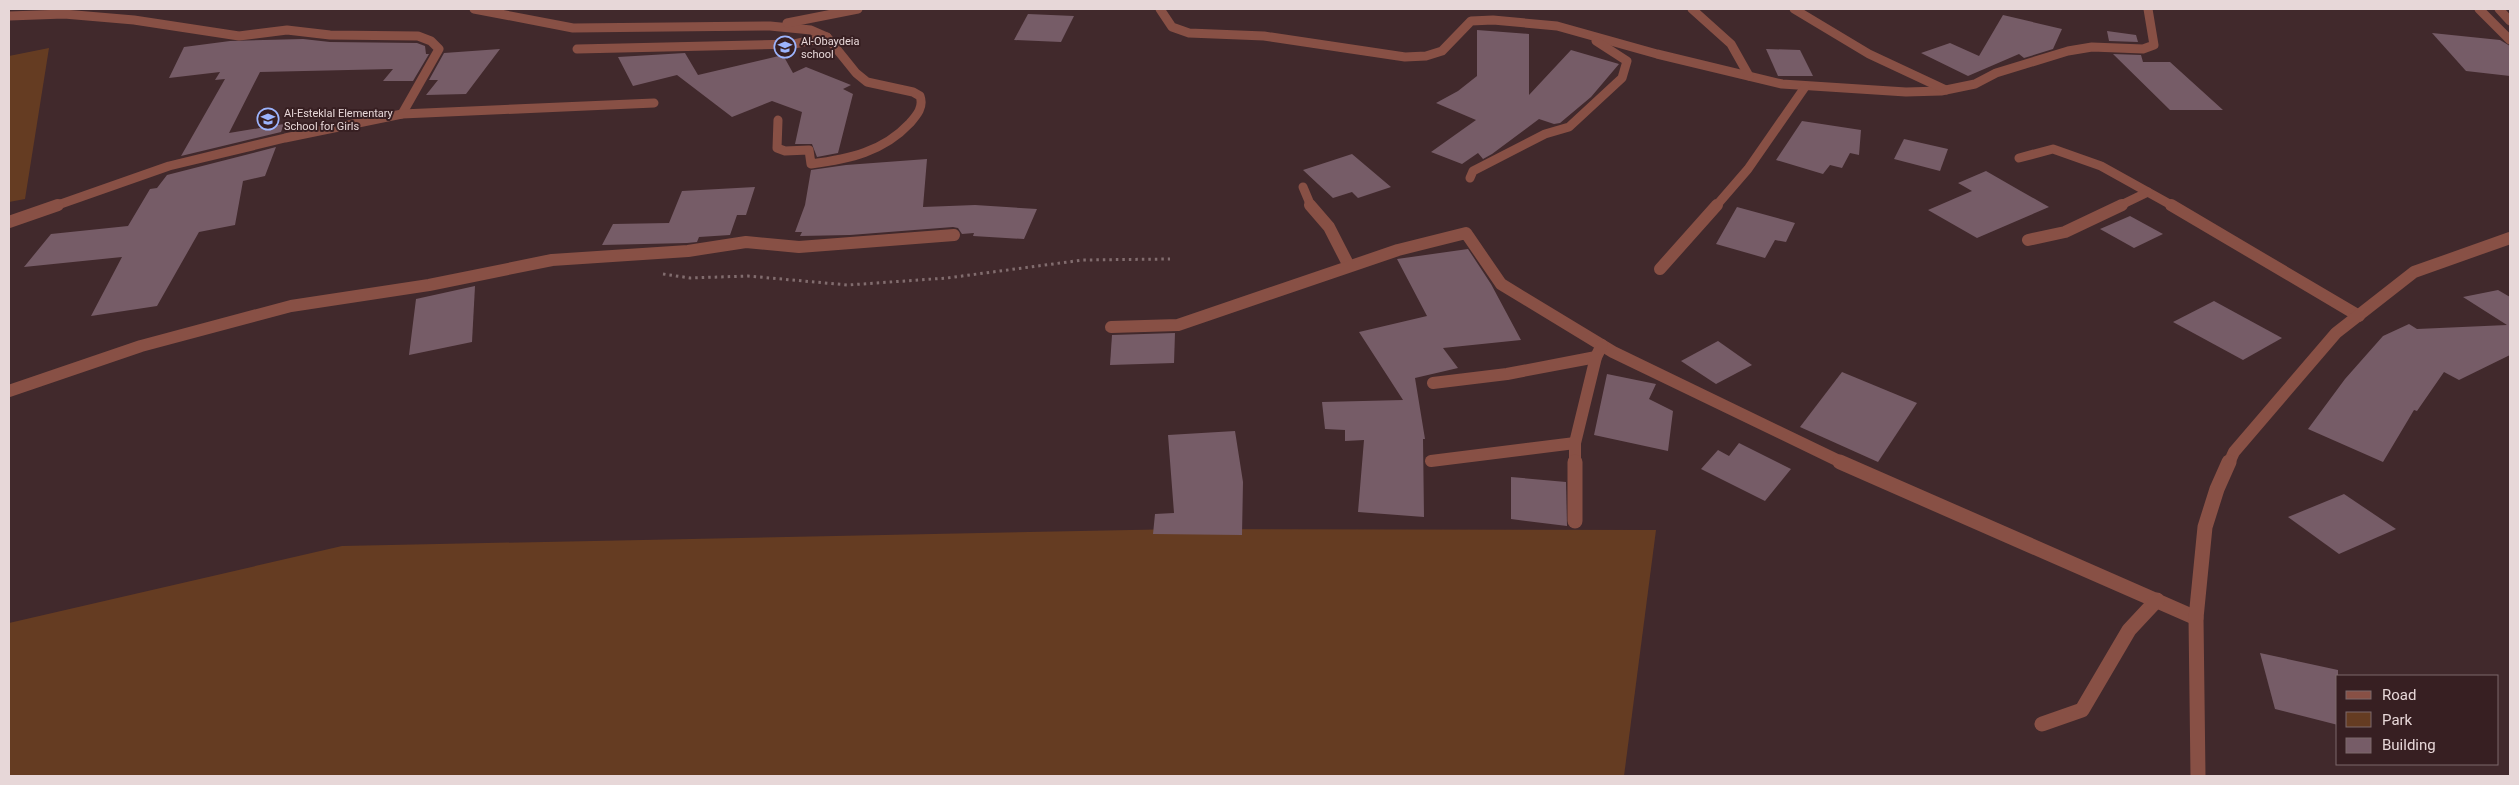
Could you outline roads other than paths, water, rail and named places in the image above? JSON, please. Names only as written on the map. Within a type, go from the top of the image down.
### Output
[{"type":"street","points":[[9,15],[36,9]]},
{"type":"street","points":[[474,9],[573,28],[770,26],[811,30],[827,37],[856,73],[866,82],[920,96],[923,102],[921,110],[896,137],[878,149],[857,158],[812,164],[809,150],[794,152],[777,148],[776,132],[778,120]]},
{"type":"street","points":[[770,26],[858,9]]},
{"type":"street","points":[[1160,9],[1172,27],[1189,33],[1264,36],[1404,58],[1426,56],[1442,51],[1453,42],[1465,25],[1471,21],[1481,20],[1558,26],[1657,54],[1805,87],[1906,92],[1946,90],[1974,84],[1996,73],[2068,51],[2092,47],[2143,49],[2154,46],[2148,9]]},
{"type":"street","points":[[1692,9],[1731,44],[1749,76]]},
{"type":"street","points":[[1794,9],[1870,54],[1946,90]]},
{"type":"street","points":[[2479,9],[2510,40]]},
{"type":"street","points":[[2498,9],[2510,21]]},
{"type":"street","points":[[9,15],[64,14],[134,20],[238,36],[287,30],[330,35],[418,36],[431,41],[439,49],[402,114]]},
{"type":"street","points":[[1470,178],[1473,171],[1509,151],[1545,134],[1570,127],[1622,78],[1627,61],[1584,34]]},
{"type":"street","points":[[577,49],[794,44],[827,37]]},
{"type":"street","points":[[1660,269],[1748,169],[1805,87]]},
{"type":"street","points":[[9,222],[169,166],[286,138],[402,114],[654,102]]},
{"type":"street","points":[[2018,158],[2053,149],[2101,166],[2215,229],[2359,316]]},
{"type":"street","points":[[1303,188],[1312,209],[1329,227],[1350,266]]},
{"type":"street","points":[[2028,240],[2065,232],[2148,192]]},
{"type":"street","points":[[1111,327],[1178,325],[1398,250],[1466,233],[1501,284],[1599,351],[1869,476],[2196,618]]},
{"type":"street","points":[[9,391],[141,346],[291,306],[429,285],[552,260],[688,251],[746,242],[799,247],[954,235]]},
{"type":"street","points":[[2198,776],[2196,618],[2205,528],[2217,489],[2234,452],[2336,333],[2414,272],[2510,238]]},
{"type":"street","points":[[1433,383],[1507,374],[1599,351]]},
{"type":"street","points":[[1575,521],[1575,443],[1599,351]]},
{"type":"street","points":[[1431,460],[1575,443]]},
{"type":"street","points":[[2042,724],[2082,710],[2129,630],[2156,600]]},
{"type":"place","name":"Al-Obaydeia school","points":[[785,47]]},
{"type":"place","name":"Al-Esteklal Elementary School for Girls","points":[[268,119]]}]
